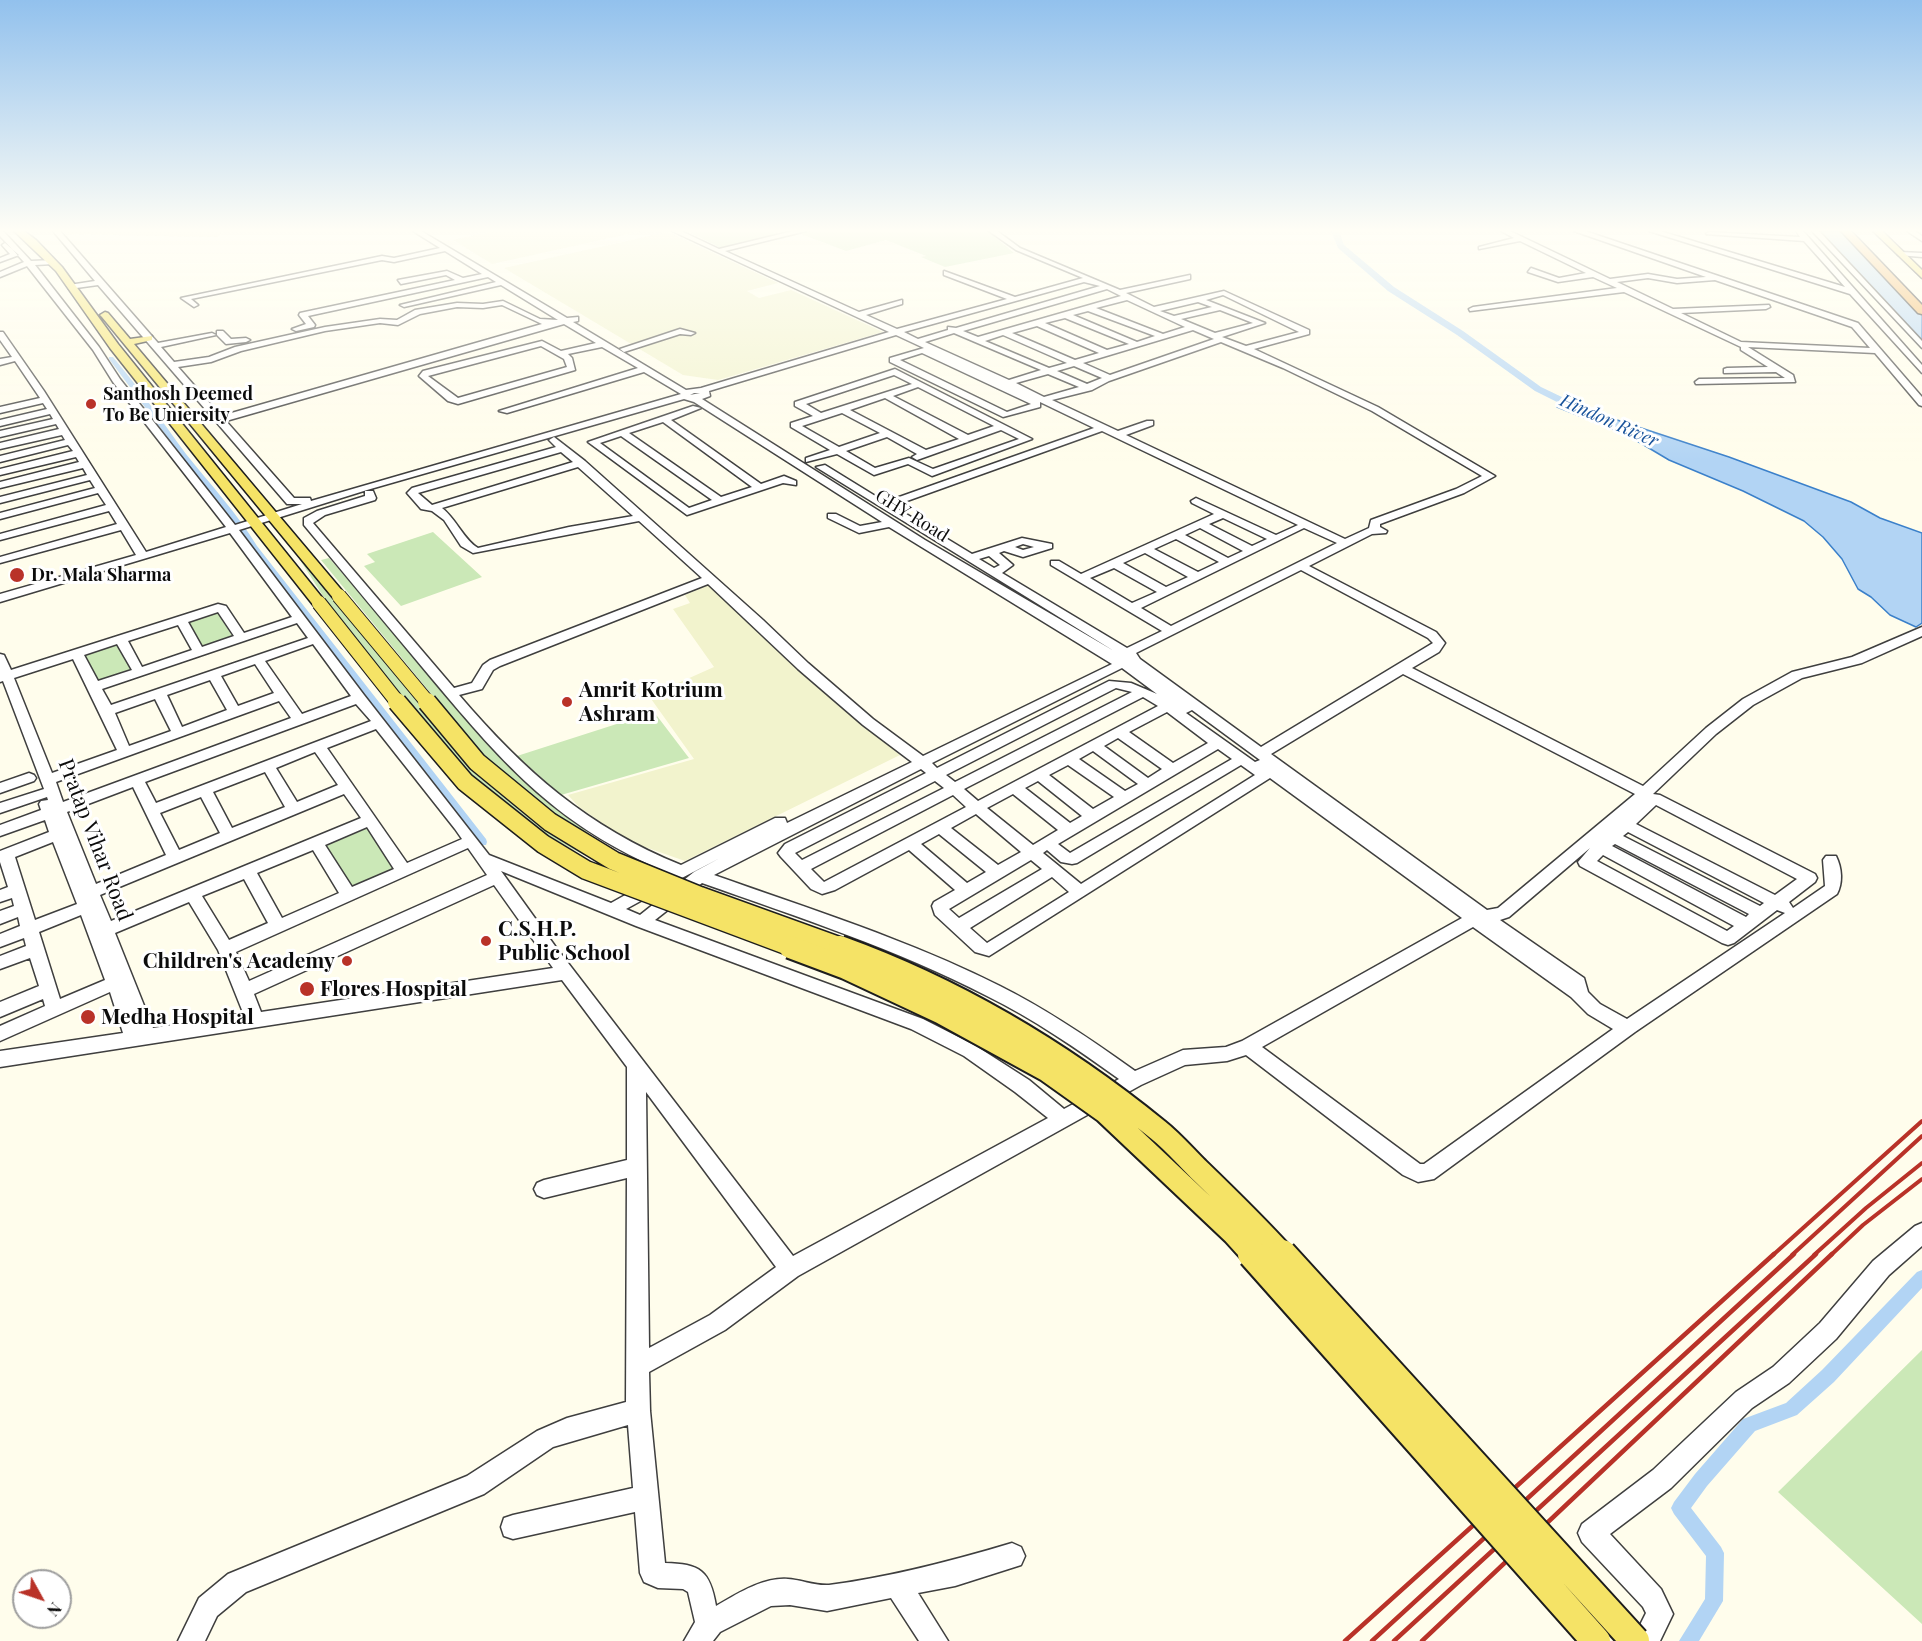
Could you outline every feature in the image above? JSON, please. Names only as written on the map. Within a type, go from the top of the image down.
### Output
[{"type":"main road","points":[[90,308],[114,345],[244,526],[329,599],[477,762],[550,822],[614,861],[700,896],[846,949],[1003,1020],[1063,1060],[1159,1131],[1252,1221],[1635,1641]]},
{"type":"main road","points":[[96,308],[129,342],[274,518],[427,740],[465,782],[543,844],[586,870],[846,968],[942,1013],[1046,1070],[1105,1112],[1234,1234],[1596,1641]]},
{"type":"main road","points":[[129,342],[153,343]]},
{"type":"street","points":[[63,308],[96,349],[116,380],[244,526],[300,618],[359,698],[471,841],[567,973],[790,1269]]},
{"type":"street","points":[[122,308],[292,503],[349,488],[366,491],[371,498],[321,513],[308,520],[308,523],[451,693],[516,766],[567,810],[624,847],[681,871]]},
{"type":"street","points":[[153,343],[213,334],[235,343],[311,325],[303,315],[337,308]]},
{"type":"street","points":[[172,365],[204,361],[238,349],[325,329],[380,321],[398,323],[414,314],[445,308]]},
{"type":"street","points":[[512,308],[538,321],[566,321]]},
{"type":"street","points":[[543,308],[644,369],[695,396]]},
{"type":"street","points":[[546,308],[566,321],[624,349],[695,396]]},
{"type":"street","points":[[842,308],[992,379],[1037,405],[1008,416],[893,359],[923,350],[992,379],[1008,383],[1345,543]]},
{"type":"street","points":[[858,315],[881,308]]},
{"type":"street","points":[[0,598],[695,396],[987,308]]},
{"type":"street","points":[[899,335],[1003,308]]},
{"type":"street","points":[[916,342],[1031,308]]},
{"type":"street","points":[[978,340],[1089,308],[1164,337]]},
{"type":"street","points":[[1146,308],[1246,349],[1375,409],[1489,474],[1488,478],[1460,491],[1375,522],[1374,529]]},
{"type":"street","points":[[1136,310],[1153,312],[1168,308]]},
{"type":"street","points":[[1043,400],[1077,389],[1089,388],[1110,378],[1261,323],[1218,308],[1173,319]]},
{"type":"street","points":[[1246,349],[1305,332],[1254,308]]},
{"type":"street","points":[[1473,309],[1483,308]]},
{"type":"street","points":[[1514,308],[1521,312]]},
{"type":"street","points":[[1666,308],[1739,344],[1792,379],[1790,381],[1699,382]]},
{"type":"street","points":[[1673,311],[1754,308]]},
{"type":"street","points":[[1804,308],[1855,325],[1885,327]]},
{"type":"street","points":[[1868,308],[1922,370]]},
{"type":"street","points":[[1884,308],[1922,346]]},
{"type":"street","points":[[1703,310],[1717,314],[1743,314]]},
{"type":"street","points":[[1089,325],[1125,314]]},
{"type":"street","points":[[1065,315],[1138,345]]},
{"type":"street","points":[[1131,324],[1141,320]]},
{"type":"street","points":[[218,420],[566,321]]},
{"type":"street","points":[[1037,323],[1108,354]]},
{"type":"street","points":[[942,325],[1089,388]]},
{"type":"street","points":[[1855,325],[1922,403]]},
{"type":"street","points":[[1008,383],[1194,327]]},
{"type":"street","points":[[1020,328],[1036,335]]},
{"type":"street","points":[[624,349],[682,330],[691,333]]},
{"type":"street","points":[[1005,333],[1110,378]]},
{"type":"street","points":[[0,335],[4,345],[17,358],[43,396],[143,557]]},
{"type":"street","points":[[1038,346],[1070,337]]},
{"type":"street","points":[[565,356],[573,367],[569,370],[461,400],[451,399],[423,376],[426,373],[542,343],[565,356],[605,345]]},
{"type":"street","points":[[1739,344],[1877,351]]},
{"type":"street","points":[[1080,349],[1090,346]]},
{"type":"street","points":[[1033,364],[1070,352]]},
{"type":"street","points":[[0,362],[17,358]]},
{"type":"street","points":[[504,411],[644,369]]},
{"type":"street","points":[[1727,371],[1777,369]]},
{"type":"street","points":[[820,416],[798,404],[895,372],[1027,439],[932,473],[908,461]]},
{"type":"street","points":[[1750,377],[1788,375]]},
{"type":"street","points":[[955,390],[992,379]]},
{"type":"street","points":[[920,384],[794,425],[873,472],[1002,426]]},
{"type":"street","points":[[896,391],[917,403],[906,406]]},
{"type":"street","points":[[885,395],[967,438]]},
{"type":"street","points":[[0,400],[43,396]]},
{"type":"street","points":[[0,410],[43,396]]},
{"type":"street","points":[[581,463],[435,508],[425,507],[412,492],[695,396]]},
{"type":"street","points":[[695,396],[664,419],[593,442],[685,511],[815,475]]},
{"type":"street","name":"GHY Road","points":[[695,396],[807,458],[995,572],[1124,659]]},
{"type":"street","name":"GHY Road","points":[[695,396],[891,523],[1124,659]]},
{"type":"street","points":[[842,409],[925,454]]},
{"type":"street","points":[[0,423],[55,416]]},
{"type":"street","points":[[0,434],[55,416]]},
{"type":"street","points":[[630,417],[643,425]]},
{"type":"street","points":[[664,419],[760,490]]},
{"type":"street","points":[[618,421],[626,430],[720,501]]},
{"type":"street","points":[[1117,435],[1150,423]]},
{"type":"street","points":[[886,506],[1102,428]]},
{"type":"street","points":[[0,446],[64,431]]},
{"type":"street","points":[[807,458],[883,432]]},
{"type":"street","points":[[0,459],[71,441]]},
{"type":"street","points":[[432,471],[559,444]]},
{"type":"street","points":[[559,444],[803,666],[868,722],[918,759],[1079,891]]},
{"type":"street","points":[[0,472],[78,453]]},
{"type":"street","points":[[0,485],[85,464]]},
{"type":"street","points":[[0,500],[93,476]]},
{"type":"street","points":[[44,489],[50,502]]},
{"type":"street","points":[[0,516],[101,489]]},
{"type":"street","points":[[1196,501],[1275,539]]},
{"type":"street","points":[[0,537],[112,507]]},
{"type":"street","points":[[435,508],[455,527],[464,543],[470,549],[477,551],[579,528],[640,518]]},
{"type":"street","points":[[1081,578],[1223,514]]},
{"type":"street","points":[[832,516],[859,530],[891,523]]},
{"type":"street","points":[[1200,524],[1252,551]]},
{"type":"street","points":[[0,560],[124,526]]},
{"type":"street","points":[[1132,608],[1299,528]]},
{"type":"street","points":[[612,910],[681,871],[1124,659],[1184,634],[1382,531],[1374,529],[1345,543],[1171,631],[1124,659]]},
{"type":"street","points":[[1176,535],[1228,562]]},
{"type":"street","points":[[971,558],[1005,547]]},
{"type":"street","points":[[1145,549],[1197,577]]},
{"type":"street","points":[[991,552],[1007,565],[995,572]]},
{"type":"street","points":[[1055,563],[1171,631]]},
{"type":"street","points":[[1114,563],[1166,592]]},
{"type":"street","points":[[1262,753],[1435,649],[1439,640],[1306,569]]},
{"type":"street","points":[[451,693],[477,686],[490,666],[499,661],[710,579]]},
{"type":"street","points":[[2,680],[77,653],[220,608],[242,638]]},
{"type":"street","points":[[94,687],[300,618]]},
{"type":"street","points":[[181,620],[199,652]]},
{"type":"street","points":[[638,1365],[693,1339],[724,1320],[790,1269],[1134,1080],[1183,1058],[1227,1054],[1248,1046],[1479,917],[1499,915],[1510,909],[1601,842],[1645,793],[1711,731],[1766,691],[1797,675],[1857,660],[1893,646],[1921,631]]},
{"type":"street","points":[[107,711],[316,639]]},
{"type":"street","points":[[121,640],[139,672]]},
{"type":"street","points":[[77,653],[125,752]]},
{"type":"street","name":"Pratap Vihar Road","points":[[0,658],[2,680],[91,901],[114,983],[141,1039]]},
{"type":"street","points":[[1124,659],[1262,753],[1479,917]]},
{"type":"street","points":[[1124,659],[1479,917],[1578,983],[1581,988],[1577,992],[1594,1009],[1627,1028]]},
{"type":"street","points":[[258,660],[299,720]]},
{"type":"street","points":[[1401,668],[1645,793]]},
{"type":"street","points":[[213,675],[235,712]]},
{"type":"street","points":[[1166,707],[826,887],[817,885],[786,853],[790,848],[1114,684],[1135,687],[1166,707],[1265,775],[1079,891],[994,948],[981,948],[939,907],[1067,829],[1218,743]]},
{"type":"street","points":[[800,868],[1142,692]]},
{"type":"street","points":[[159,693],[178,732]]},
{"type":"street","points":[[0,808],[125,752],[282,695]]},
{"type":"street","points":[[0,831],[359,698]]},
{"type":"street","points":[[153,810],[379,723]]},
{"type":"street","points":[[1119,732],[1173,770]]},
{"type":"street","points":[[1094,745],[1149,784]]},
{"type":"street","points":[[318,746],[403,870]]},
{"type":"street","points":[[642,922],[700,876],[918,759]]},
{"type":"street","points":[[1069,759],[1125,798]]},
{"type":"street","points":[[1046,842],[1066,858],[1072,859],[1242,759]]},
{"type":"street","points":[[268,766],[294,809]]},
{"type":"street","points":[[1039,775],[1092,816]]},
{"type":"street","points":[[0,788],[28,778]]},
{"type":"street","points":[[137,780],[175,858]]},
{"type":"street","points":[[0,941],[91,901],[175,858],[347,787]]},
{"type":"street","points":[[1015,788],[1067,829]]},
{"type":"street","points":[[204,790],[229,836]]},
{"type":"street","points":[[1248,1046],[1410,1169],[1423,1173],[1431,1170],[1627,1028],[1809,878],[1655,798],[1620,821],[1601,842]]},
{"type":"street","points":[[100,932],[370,820]]},
{"type":"street","points":[[1620,821],[1797,913]]},
{"type":"street","points":[[940,828],[996,871]]},
{"type":"street","points":[[55,1010],[16,890],[6,875],[3,856],[62,833]]},
{"type":"street","points":[[226,949],[471,841]]},
{"type":"street","points":[[1601,842],[1756,924],[1797,913],[1833,888],[1831,860]]},
{"type":"street","points":[[316,843],[348,894]]},
{"type":"street","points":[[911,843],[965,890]]},
{"type":"street","points":[[484,859],[642,922],[917,1024],[970,1051],[1022,1086],[1063,1119]]},
{"type":"street","points":[[958,927],[1053,870]]},
{"type":"street","points":[[248,871],[278,926]]},
{"type":"street","points":[[700,876],[819,918],[959,975],[1029,1011],[1094,1051],[1134,1080]]},
{"type":"street","points":[[244,991],[497,877]]},
{"type":"street","points":[[0,896],[16,890]]},
{"type":"street","points":[[192,894],[226,949],[255,1021]]},
{"type":"street","points":[[0,918],[22,909]]},
{"type":"street","name":"Pratap Vihar Road","points":[[100,932],[141,1039]]},
{"type":"street","points":[[0,963],[35,949]]},
{"type":"street","points":[[0,1059],[567,973]]},
{"type":"street","points":[[0,1034],[114,983]]},
{"type":"street","points":[[0,1010],[48,989]]},
{"type":"street","points":[[636,1063],[638,1411],[653,1574],[689,1577],[694,1580],[700,1590],[706,1617],[704,1630]]},
{"type":"street","points":[[544,1189],[636,1167]]},
{"type":"street","points":[[1645,1641],[1660,1614],[1652,1598],[1591,1533],[1662,1479],[1744,1400],[1789,1367],[1828,1331],[1881,1268],[1922,1233]]},
{"type":"street","points":[[191,1641],[208,1607],[237,1583],[475,1485],[545,1439],[567,1430],[638,1411]]},
{"type":"street","points":[[513,1527],[645,1498]]},
{"type":"street","points":[[704,1630],[766,1595],[790,1591],[812,1598],[827,1598],[955,1573],[1012,1556]]},
{"type":"street","points":[[897,1584],[935,1641]]},
{"type":"green space","points":[[570,308],[830,308],[883,332],[718,380],[683,375]]},
{"type":"green space","points":[[433,532],[482,577],[401,606],[364,566],[375,562],[367,554]]},
{"type":"green space","points":[[295,552],[442,732],[520,811],[588,853],[584,855],[540,832],[475,780],[434,736],[323,596]]},
{"type":"green space","points":[[329,558],[496,751],[547,800],[595,838],[563,820],[519,788],[490,761],[451,718],[321,560]]},
{"type":"green space","points":[[709,585],[847,713],[900,755],[685,861],[628,841],[579,807],[568,795],[694,759],[649,696],[714,667],[673,609],[690,603],[685,595]]},
{"type":"green space","points":[[217,612],[234,639],[201,649],[185,622]]},
{"type":"green space","points":[[118,643],[133,672],[98,683],[84,654]]},
{"type":"green space","points":[[654,712],[689,758],[561,795],[517,756]]},
{"type":"green space","points":[[368,828],[397,870],[349,892],[321,848]]},
{"type":"green space","points":[[1922,1350],[1922,1624],[1778,1492]]},
{"type":"water","points":[[1889,308],[1922,309],[1922,344]]},
{"type":"water","points":[[1571,400],[1605,416],[1729,457],[1851,502],[1880,518],[1922,533],[1922,623],[1916,627],[1890,615],[1871,597],[1858,589],[1842,559],[1823,537],[1804,521],[1743,491],[1669,460],[1627,435],[1557,407]]},
{"type":"waterway","name":"Hindon River","points":[[1420,308],[1538,389],[1585,412]]},
{"type":"waterway","points":[[111,358],[482,842]]},
{"type":"waterway","points":[[1688,1641],[1714,1601],[1715,1553],[1680,1508],[1749,1425],[1791,1409],[1828,1376],[1922,1277]]},
{"type":"railway","points":[[1773,1255],[1922,1121]]},
{"type":"railway","points":[[1792,1255],[1922,1136]]},
{"type":"railway","points":[[1814,1255],[1866,1208],[1922,1163]]},
{"type":"railway","points":[[1831,1255],[1863,1225],[1922,1179]]},
{"type":"railway","points":[[1345,1641],[1774,1254]]},
{"type":"railway","points":[[1372,1641],[1794,1254]]},
{"type":"railway","points":[[1394,1641],[1816,1254]]},
{"type":"railway","points":[[1422,1641],[1832,1254]]},
{"type":"place","name":"Santhosh Deemed To Be Uniersity","points":[[91,404]]},
{"type":"place","name":"Dr. Mala Sharma","points":[[17,575]]},
{"type":"place","name":"Amrit Kotrium Ashram","points":[[567,702]]},
{"type":"place","name":"C.S.H.P. Public School","points":[[486,941]]},
{"type":"place","name":"Children's Academy","points":[[347,961]]},
{"type":"place","name":"Flores Hospital","points":[[307,989]]},
{"type":"place","name":"Medha Hospital","points":[[88,1017]]}]
